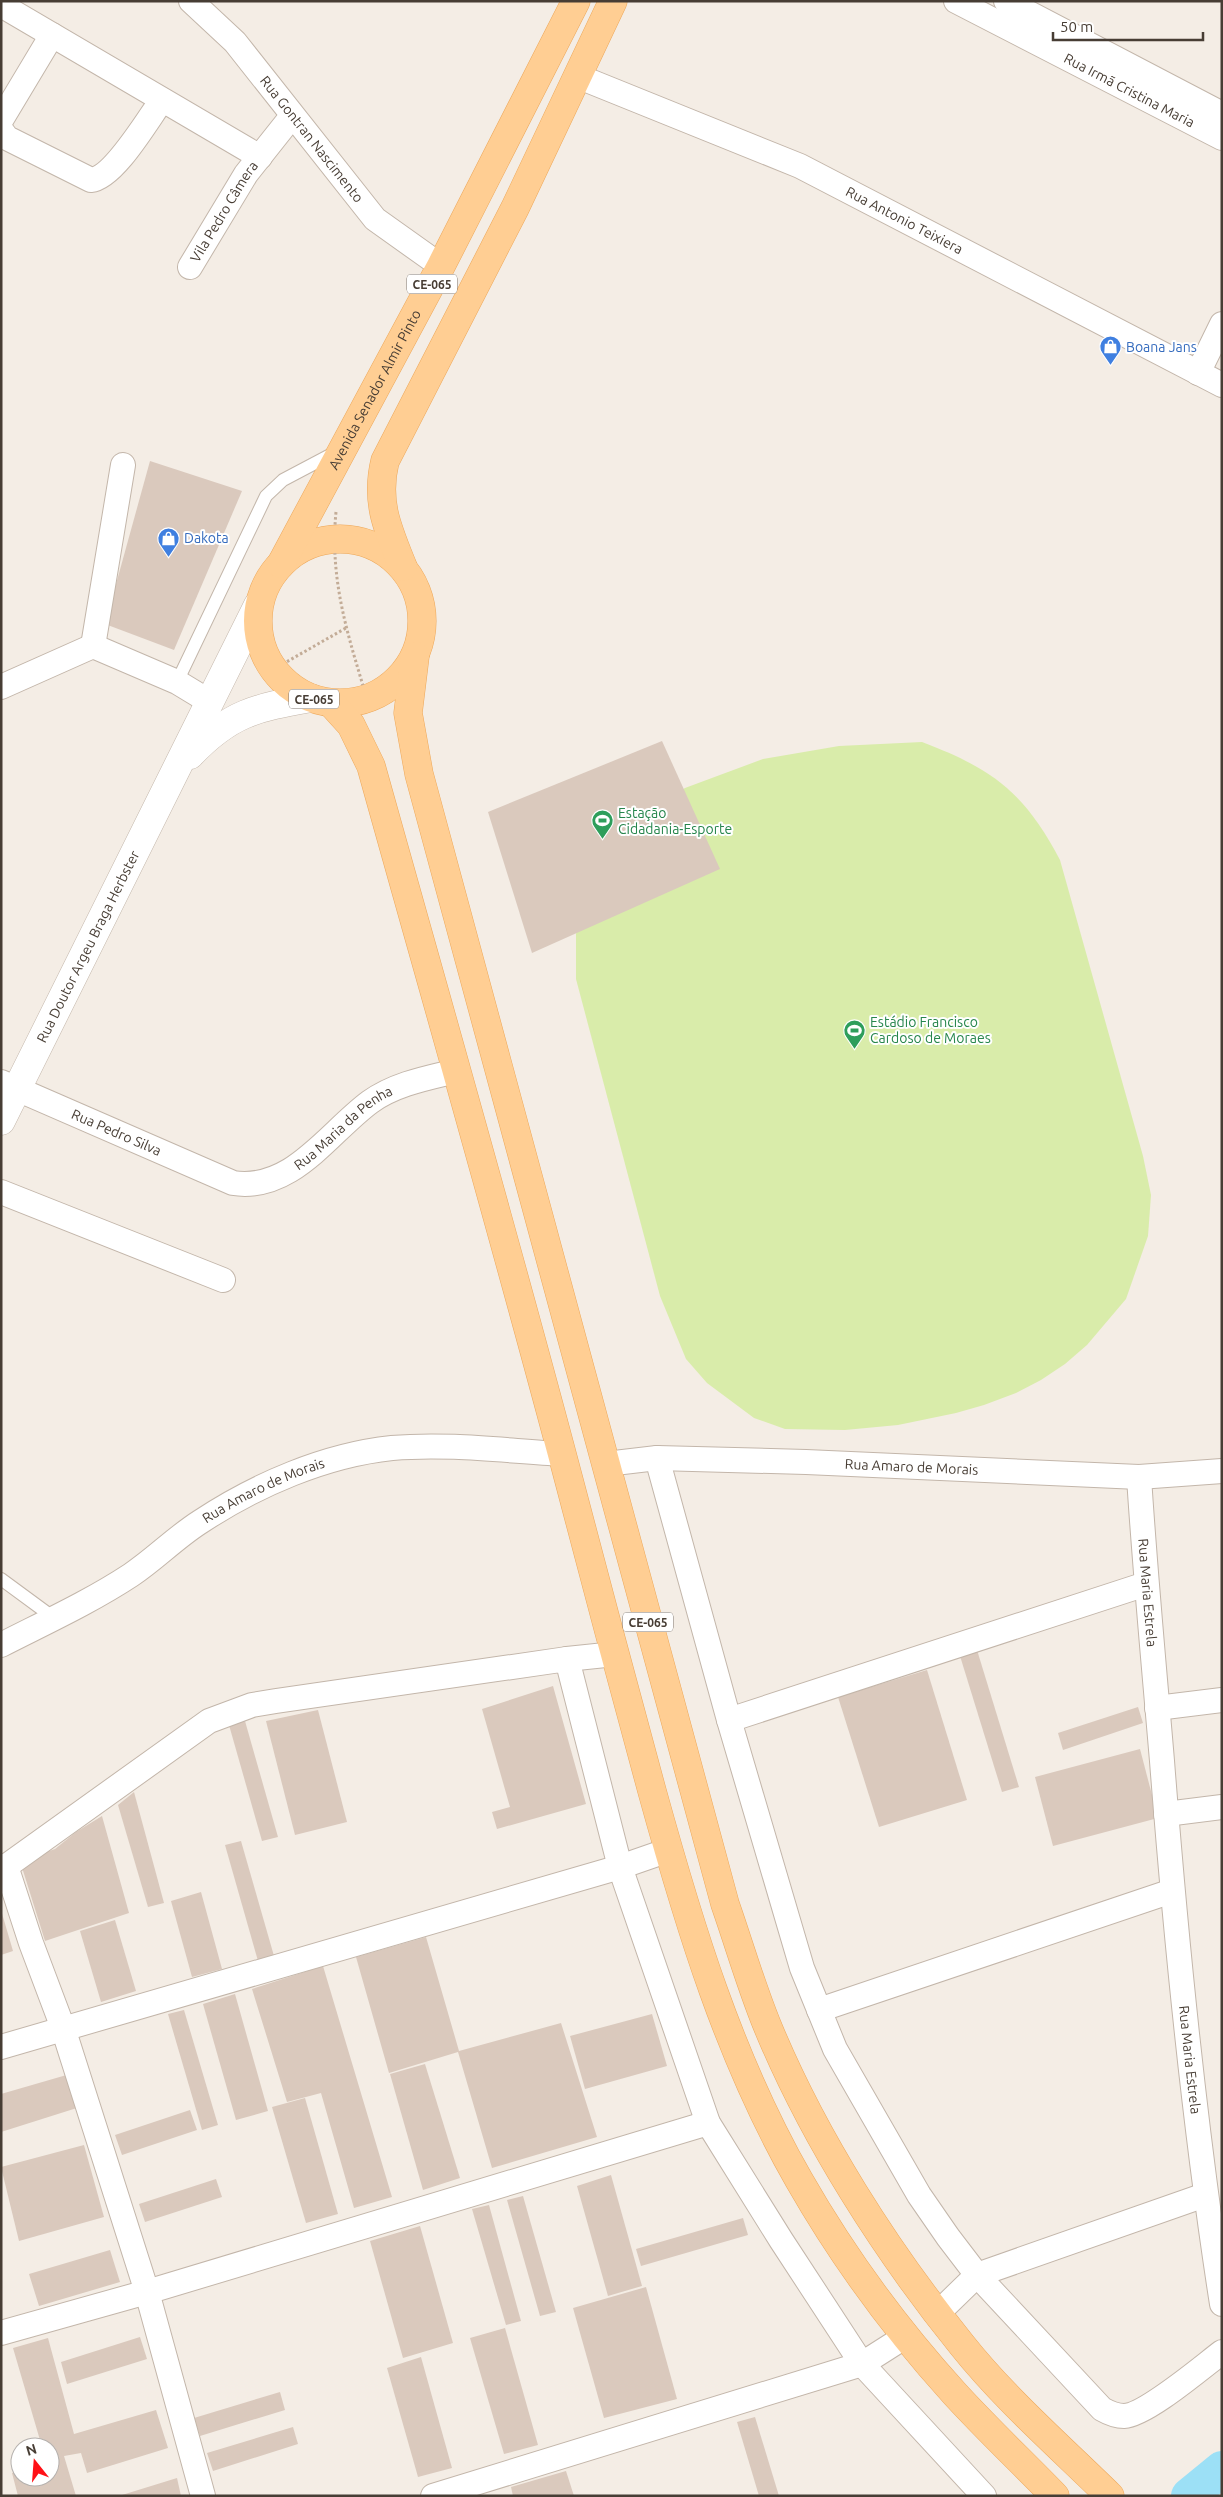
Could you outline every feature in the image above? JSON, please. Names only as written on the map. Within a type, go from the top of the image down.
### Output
[{"type":"main road","name":"Avenida Senador Almir Pinto","points":[[281,564],[442,266],[576,1]]},
{"type":"main road","name":"CE-065","points":[[614,1],[515,208],[385,461],[380,481],[381,505],[403,567],[416,587],[422,610],[422,633],[415,656],[408,713],[419,774],[725,1904],[768,2026],[818,2128],[886,2243],[962,2346],[1026,2414],[1107,2493]]},
{"type":"main road","name":"CE-065","points":[[403,567],[386,553],[367,543],[322,541],[300,549],[281,564],[268,583],[258,605],[258,626],[261,646],[274,669],[288,684],[321,700],[351,725],[362,744],[371,766],[562,1454],[669,1850],[711,1989],[762,2110],[797,2176],[828,2228],[906,2336],[956,2395],[1055,2496]]},
{"type":"main road","name":"CE-065","points":[[321,700],[370,709],[404,673],[415,656]]},
{"type":"street","name":"Rua Gontran Nascimento","points":[[191,1],[235,42],[375,218],[442,266]]},
{"type":"street","name":"Rua Irmã Cristina Maria","points":[[956,1],[1008,10],[1222,114]]},
{"type":"street","name":"Vila Pedro Câmera","points":[[1,5],[260,157]]},
{"type":"street","name":"Rua Irmã Cristina Maria","points":[[1008,10],[1222,138]]},
{"type":"street","points":[[1,120],[52,34]]},
{"type":"street","name":"Rua Antonio Teixiera","points":[[577,76],[800,166],[1222,385]]},
{"type":"street","points":[[1,130],[7,138],[91,180],[98,180],[112,169],[162,100]]},
{"type":"street","name":"Vila Pedro Câmera","points":[[190,267],[246,174],[292,116]]},
{"type":"street","points":[[1198,373],[1222,324]]},
{"type":"street","points":[[93,646],[123,465]]},
{"type":"street","name":"Rua Doutor Argeu Braga Herbster","points":[[1,1121],[9,1085],[210,702],[258,605]]},
{"type":"street","points":[[1,687],[93,646],[177,682],[210,702]]},
{"type":"street","name":"Rua Doutor Argeu Braga Herbster","points":[[173,773],[199,746],[234,718],[282,703],[321,700]]},
{"type":"street","name":"Rua Maria da Penha","points":[[233,1183],[248,1185],[261,1183],[286,1172],[321,1147],[371,1101],[411,1082],[456,1071]]},
{"type":"street","name":"Rua Pedro Silva","points":[[9,1085],[233,1183]]},
{"type":"street","points":[[1,1192],[223,1280]]},
{"type":"street","name":"Rua Amaro de Morais","points":[[1,1645],[54,1618],[131,1574],[200,1522],[246,1495],[296,1473],[340,1458],[392,1448],[441,1448],[562,1454]]},
{"type":"street","points":[[657,1458],[729,1720],[802,1968],[835,2049],[919,2195],[976,2274],[1102,2409],[1114,2415],[1125,2416],[1145,2409],[1222,2352]]},
{"type":"street","name":"Rua Amaro de Morais","points":[[606,1464],[657,1458],[909,1466],[1139,1478],[1220,1469]]},
{"type":"street","name":"Rua Maria Estrela","points":[[1139,1478],[1172,1891],[1205,2195],[1222,2304]]},
{"type":"street","points":[[729,1720],[1146,1584]]},
{"type":"street","points":[[203,2496],[147,2292],[64,2028],[4,1868],[210,1720],[229,1713],[276,1701],[615,1654]]},
{"type":"street","points":[[567,1660],[620,1867],[708,2123],[862,2364],[984,2496]]},
{"type":"street","points":[[1157,1708],[1222,1700]]},
{"type":"street","points":[[1166,1814],[1222,1807]]},
{"type":"street","points":[[1,2047],[620,1867],[669,1850]]},
{"type":"street","points":[[819,2010],[1172,1891]]},
{"type":"street","points":[[1,2333],[147,2292],[708,2123]]},
{"type":"street","points":[[938,2313],[976,2274],[1205,2195]]},
{"type":"street","points":[[433,2496],[862,2364],[906,2336]]},
{"type":"lane","points":[[177,682],[266,496],[282,480],[302,468],[345,448]]},
{"type":"lane","points":[[1,1579],[54,1618]]},
{"type":"path","points":[[337,508],[333,541],[336,575],[346,628],[370,709]]},
{"type":"path","points":[[274,669],[346,628]]},
{"type":"green space","name":"Estádio Francisco Cardoso de Moraes","points":[[922,742],[968,762],[1004,786],[1033,817],[1060,860],[1143,1156],[1151,1195],[1148,1236],[1126,1299],[1087,1345],[1065,1364],[1041,1380],[1016,1393],[984,1405],[898,1425],[845,1430],[785,1429],[754,1418],[707,1383],[686,1359],[660,1296],[576,979],[576,934],[587,892],[653,807],[685,788],[763,759],[839,746]]},
{"type":"building","name":"Dakota","points":[[150,461],[242,491],[174,650],[105,624]]},
{"type":"building","name":"Estação Cidadania-Esporte","points":[[662,741],[720,869],[532,953],[488,812]]},
{"type":"building","points":[[977,1650],[1019,1787],[1002,1792],[960,1656]]},
{"type":"building","points":[[927,1670],[967,1800],[879,1827],[838,1697]]},
{"type":"building","points":[[553,1686],[586,1804],[497,1829],[492,1812],[510,1807],[482,1709]]},
{"type":"building","points":[[1138,1707],[1143,1723],[1063,1750],[1058,1733]]},
{"type":"building","points":[[318,1710],[347,1822],[295,1835],[266,1721]]},
{"type":"building","points":[[245,1721],[278,1837],[262,1841],[229,1725]]},
{"type":"building","points":[[1140,1749],[1158,1818],[1053,1846],[1035,1777]]},
{"type":"building","points":[[134,1792],[164,1903],[148,1907],[118,1805]]},
{"type":"building","points":[[102,1816],[129,1913],[45,1941],[20,1861],[55,1849],[76,1832]]},
{"type":"building","points":[[241,1841],[274,1956],[258,1961],[225,1845]]},
{"type":"building","points":[[201,1892],[222,1969],[192,1977],[171,1901]]},
{"type":"building","points":[[1,1910],[13,1951],[1,1955]]},
{"type":"building","points":[[115,1920],[136,1991],[101,2002],[80,1931]]},
{"type":"building","points":[[426,1937],[459,2051],[561,2023],[597,2137],[492,2168],[458,2052],[389,2073],[356,1957]]},
{"type":"building","points":[[323,1966],[392,2197],[354,2208],[321,2093],[287,2102],[252,1989]]},
{"type":"building","points":[[235,1994],[268,2111],[236,2120],[203,2004]]},
{"type":"building","points":[[184,2010],[218,2125],[202,2130],[168,2014]]},
{"type":"building","points":[[652,2014],[667,2066],[585,2089],[570,2036]]},
{"type":"building","points":[[425,2064],[460,2178],[423,2190],[390,2074]]},
{"type":"building","points":[[70,2074],[80,2107],[1,2132],[1,2094]]},
{"type":"building","points":[[305,2098],[338,2214],[306,2223],[272,2107]]},
{"type":"building","points":[[190,2110],[197,2130],[122,2155],[115,2135]]},
{"type":"building","points":[[84,2145],[104,2217],[19,2241],[1,2167]]},
{"type":"building","points":[[611,2175],[642,2286],[608,2296],[577,2186]]},
{"type":"building","points":[[216,2179],[222,2197],[145,2222],[139,2204]]},
{"type":"building","points":[[523,2196],[556,2312],[540,2316],[507,2200]]},
{"type":"building","points":[[489,2205],[521,2321],[506,2325],[472,2209]]},
{"type":"building","points":[[743,2218],[748,2235],[641,2266],[636,2249]]},
{"type":"building","points":[[420,2226],[453,2343],[403,2358],[370,2241]]},
{"type":"building","points":[[110,2250],[120,2282],[39,2306],[29,2274]]},
{"type":"building","points":[[646,2287],[677,2399],[604,2418],[573,2308]]},
{"type":"building","points":[[505,2328],[538,2445],[504,2454],[470,2338]]},
{"type":"building","points":[[140,2337],[147,2359],[67,2384],[61,2362]]},
{"type":"building","points":[[48,2338],[74,2434],[156,2410],[168,2448],[87,2473],[81,2453],[64,2456],[76,2496],[18,2496],[16,2487],[60,2487],[60,2437],[39,2437],[13,2348]]},
{"type":"building","points":[[421,2357],[452,2468],[418,2477],[387,2368]]},
{"type":"building","points":[[280,2392],[285,2410],[200,2436],[194,2418]]},
{"type":"building","points":[[755,2417],[779,2496],[759,2496],[737,2422]]},
{"type":"building","points":[[293,2427],[298,2444],[213,2471],[207,2453]]},
{"type":"building","points":[[566,2471],[574,2496],[513,2496],[511,2487]]},
{"type":"building","points":[[177,2478],[181,2496],[122,2496],[122,2495]]},
{"type":"waterway","points":[[1189,2496],[1222,2469]]},
{"type":"place","name":"Boana Jans","points":[[1110,366]]},
{"type":"place","name":"Dakota","points":[[168,557]]},
{"type":"place","name":"Estação Cidadania-Esporte","points":[[602,840]]},
{"type":"place","name":"Estádio Francisco Cardoso de Moraes","points":[[854,1049]]}]
